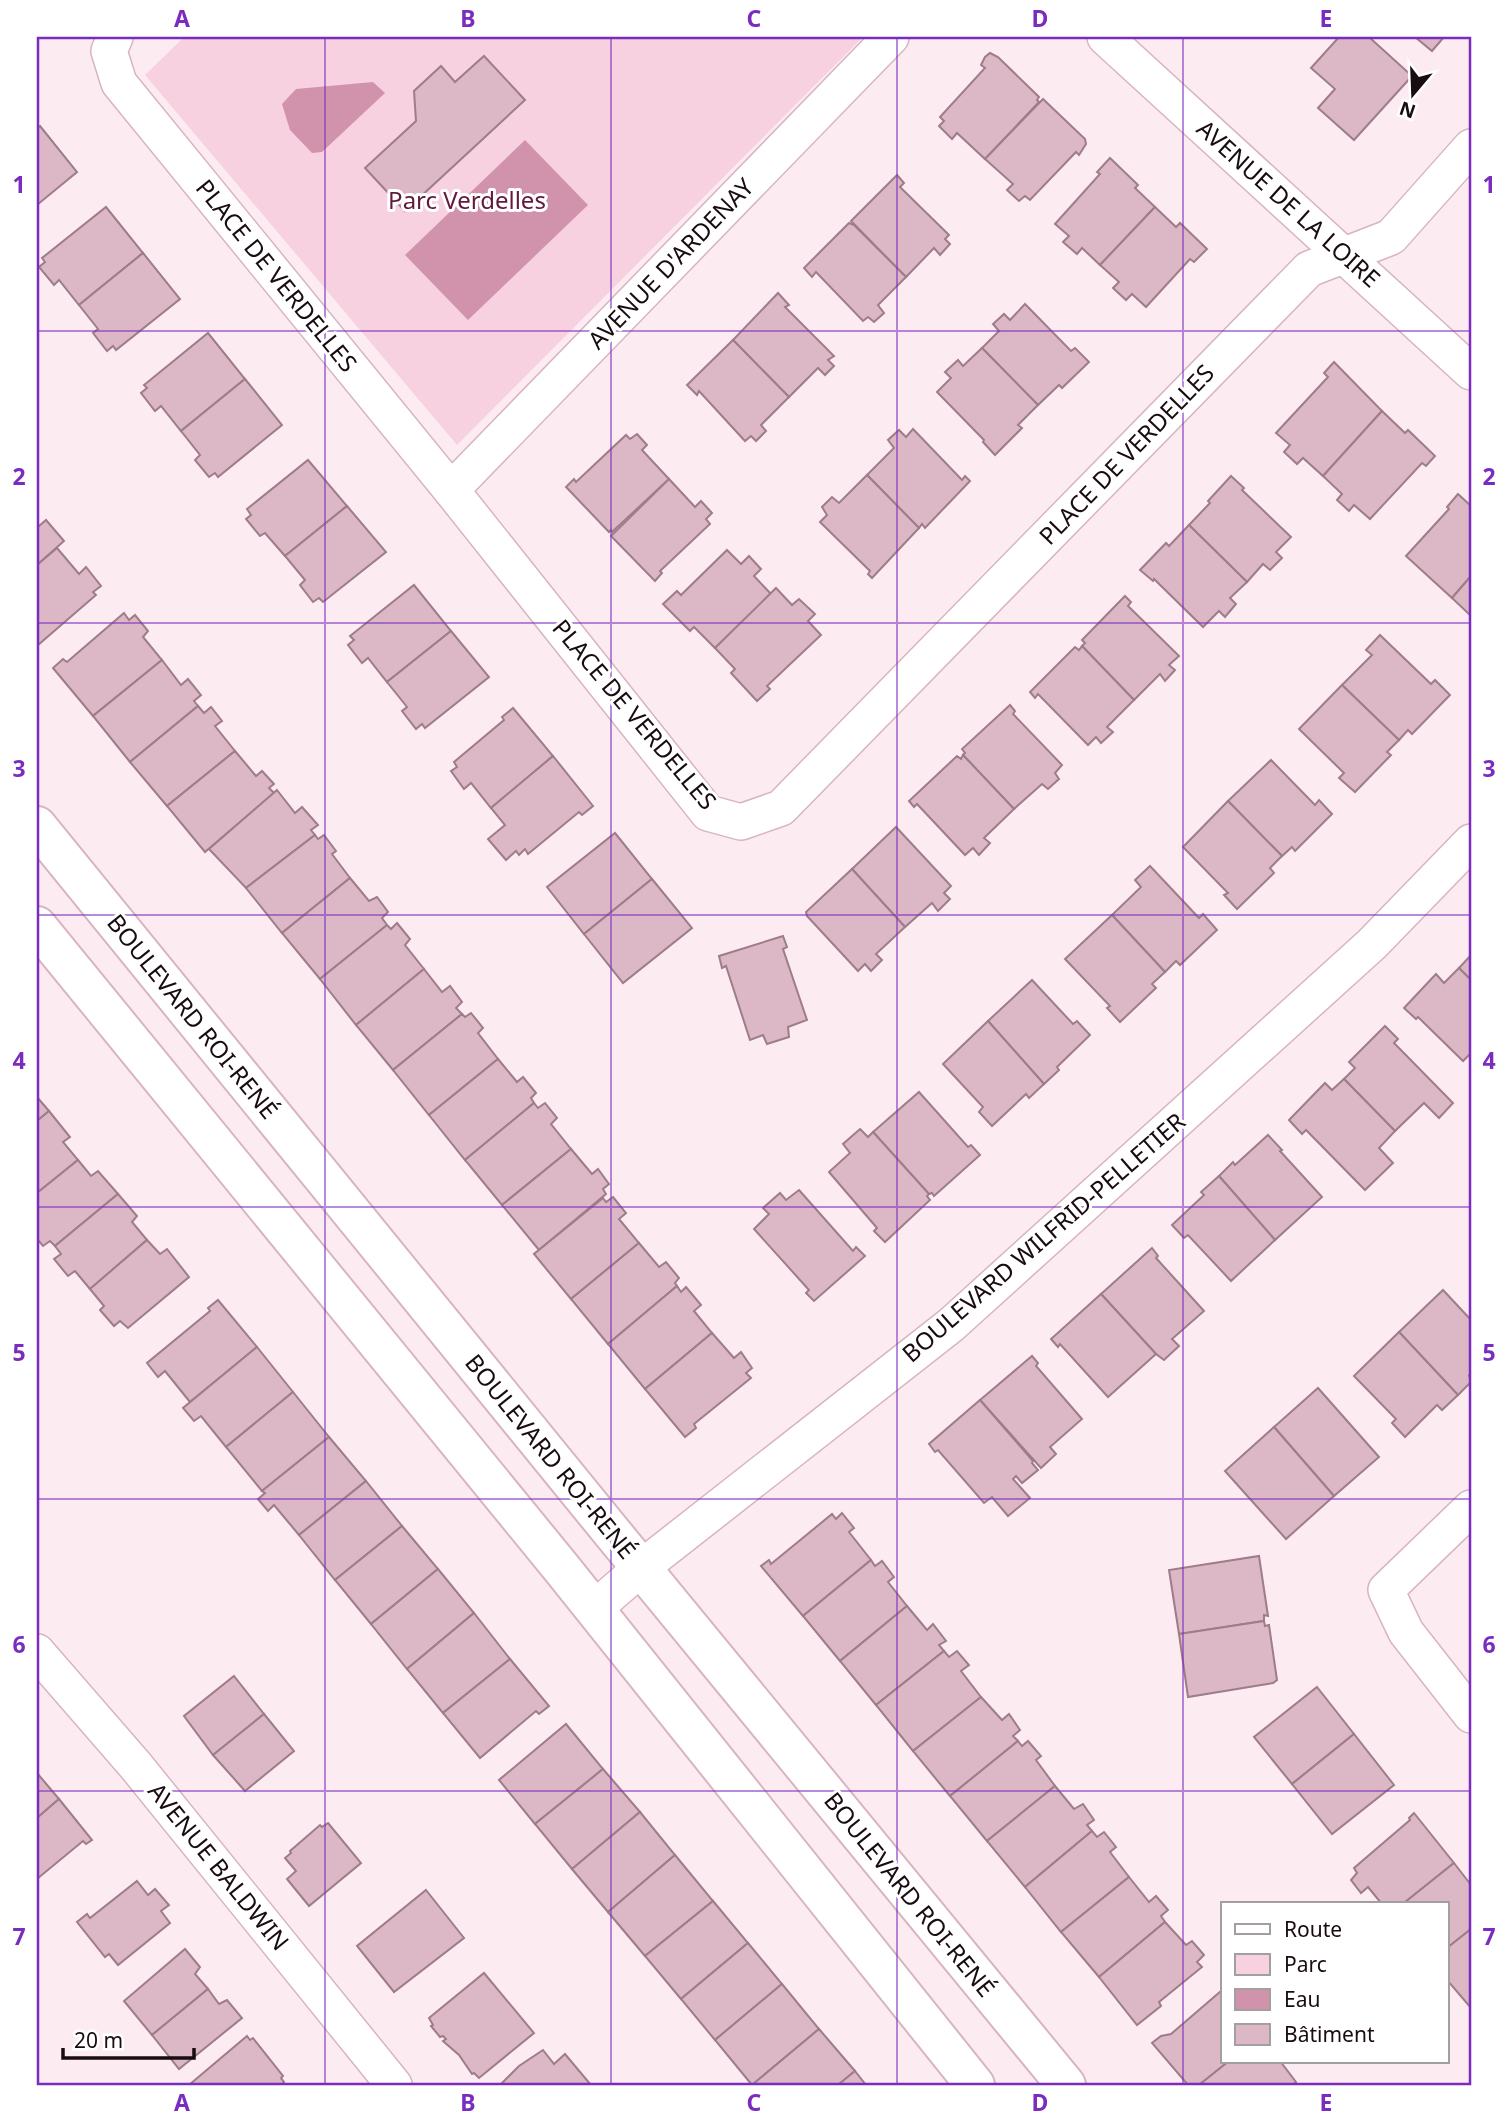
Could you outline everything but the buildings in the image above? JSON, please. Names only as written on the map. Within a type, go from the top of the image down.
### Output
[{"type":"street","name":"PLACE DE VERDELLES","points":[[115,37],[109,51],[119,83],[451,491],[708,813],[741,822],[781,808],[1310,270],[1391,237],[1471,147]]},
{"type":"street","name":"AVENUE D'ARDENAY","points":[[451,491],[891,37]]},
{"type":"street","name":"AVENUE DE LA LOIRE","points":[[1105,37],[1471,372]]},
{"type":"street","name":"BOULEVARD ROI-RENÉ","points":[[37,826],[1057,2082]]},
{"type":"street","name":"BOULEVARD WILFRID-PELLETIER","points":[[594,1609],[641,1568],[951,1325],[1372,944],[1471,842]]},
{"type":"street","points":[[37,926],[594,1609],[975,2085]]},
{"type":"street","points":[[1471,1508],[1386,1590],[1406,1632],[1471,1715]]},
{"type":"street","name":"AVENUE BALDWIN","points":[[37,1652],[136,1766],[394,2085]]},
{"type":"green space","name":"Parc Verdelles","points":[[184,37],[863,37],[457,445],[145,75]]},
{"type":"water","points":[[373,82],[385,93],[322,152],[312,153],[290,130],[282,104],[296,89]]},
{"type":"water","points":[[525,140],[588,205],[468,320],[405,255]]}]
